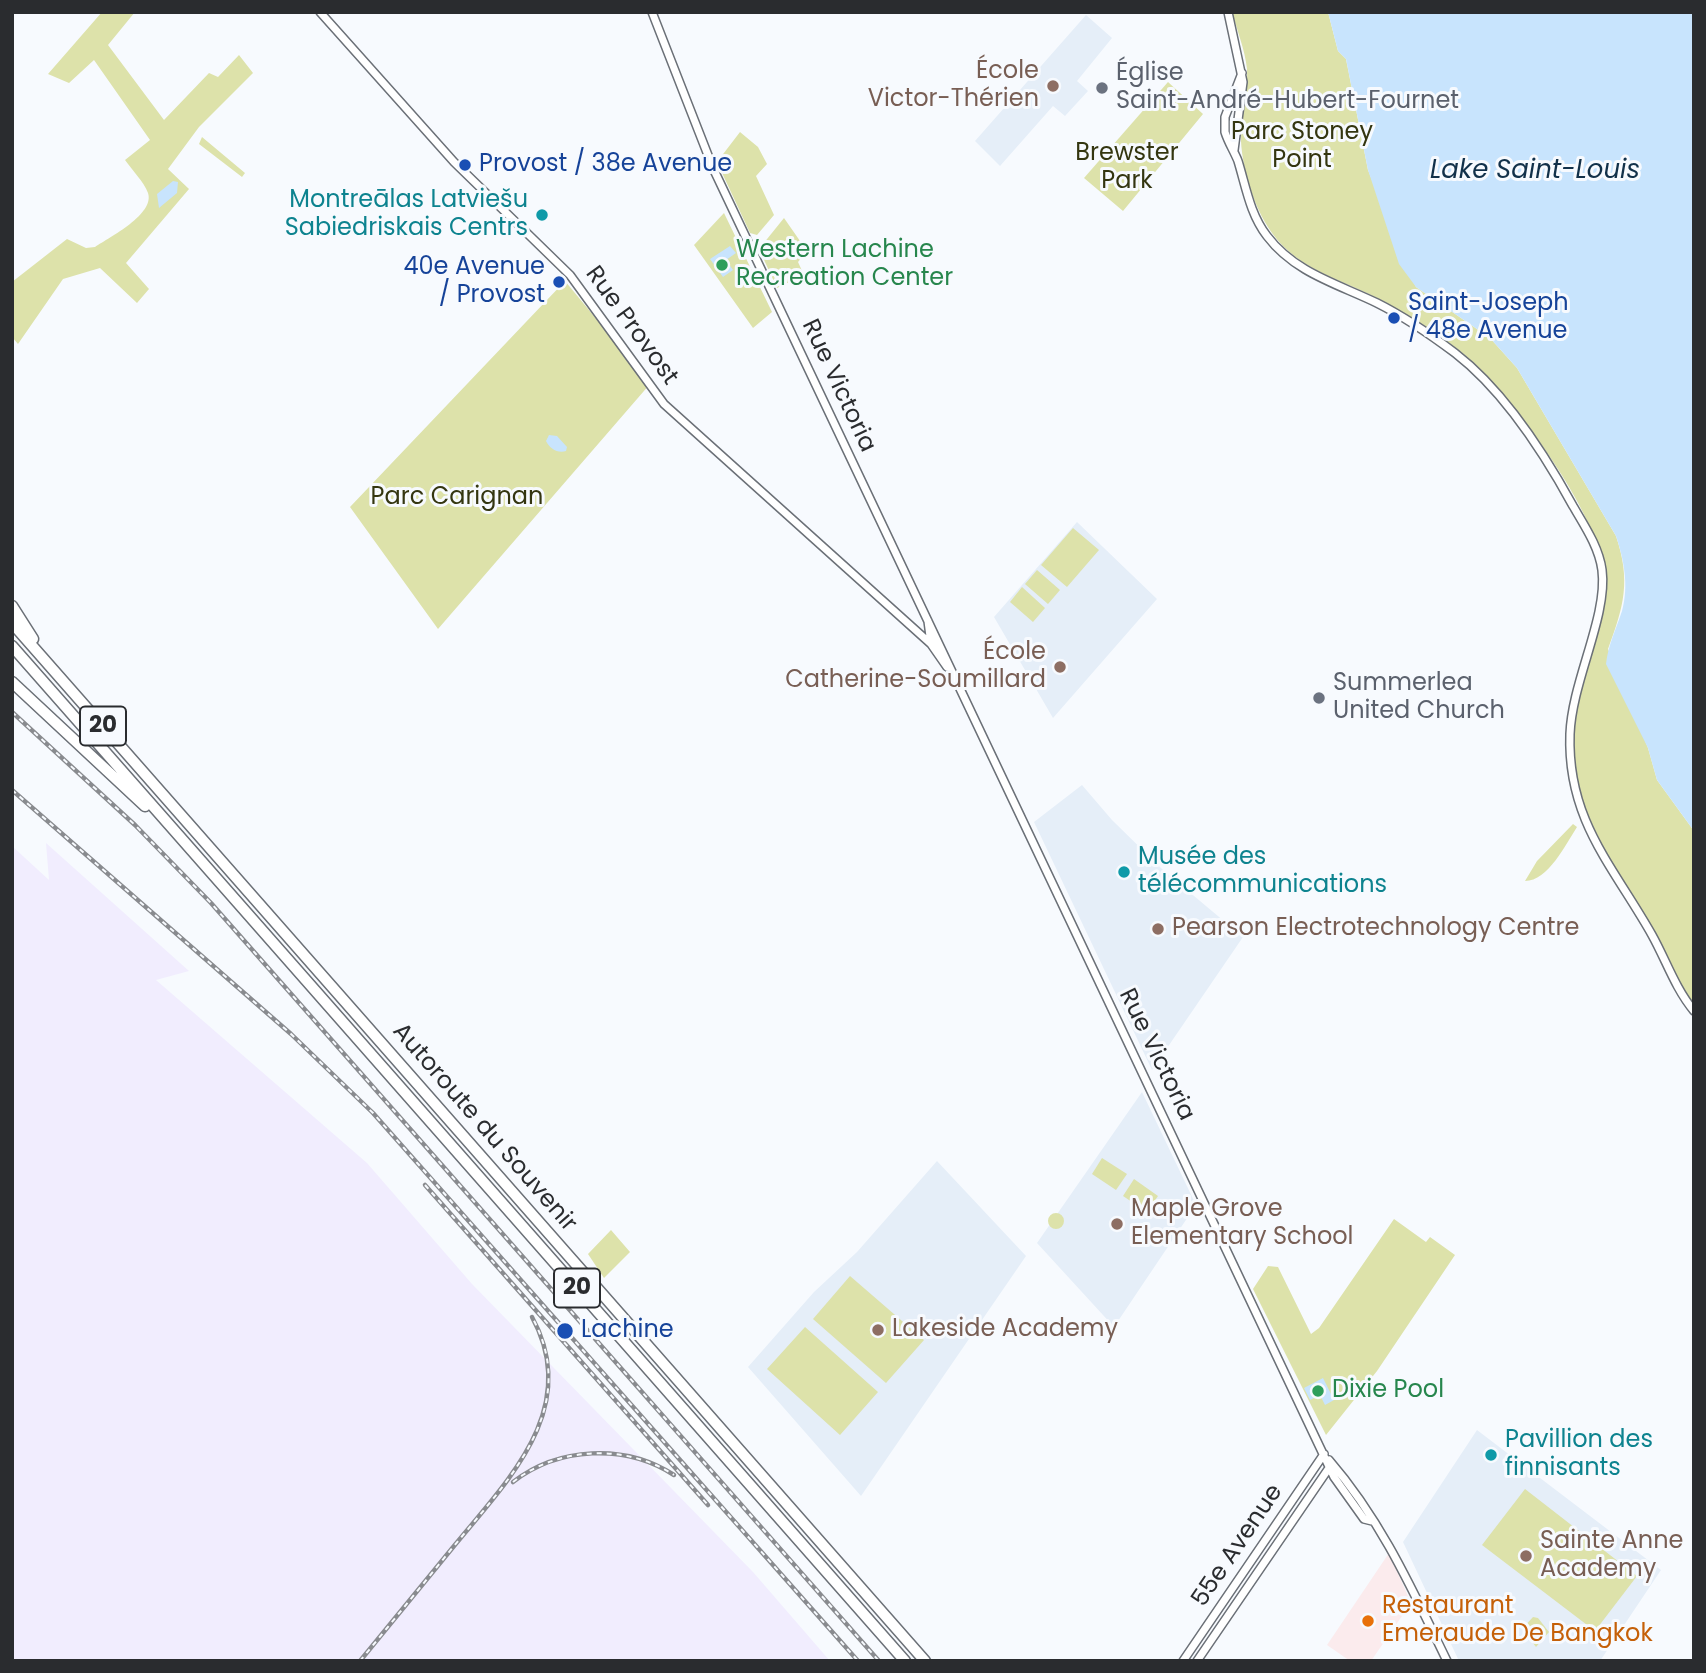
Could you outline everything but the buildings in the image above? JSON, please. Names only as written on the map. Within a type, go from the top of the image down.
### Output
[{"type":"highway","points":[[12,606],[50,666]]},
{"type":"highway","name":"Autoroute du Souvenir","points":[[12,623],[925,1661]]},
{"type":"highway","name":"Autoroute du Souvenir","points":[[12,648],[905,1661]]},
{"type":"highway","points":[[12,682],[60,724],[113,778],[173,829]]},
{"type":"street","name":"Rue Provost","points":[[320,12],[454,162],[570,275],[664,404],[931,644]]},
{"type":"street","name":"Rue Victoria","points":[[652,12],[713,168],[1324,1454],[1369,1510],[1372,1521],[1394,1550],[1447,1661]]},
{"type":"street","points":[[1228,12],[1242,73],[1234,151]]},
{"type":"street","points":[[1242,73],[1225,117],[1225,132],[1234,151],[1255,217],[1279,250],[1314,275],[1387,309],[1465,361],[1492,388],[1545,457],[1596,552],[1602,583],[1596,618],[1572,708],[1570,754],[1574,783],[1599,854],[1642,918],[1678,989],[1694,1011]]},
{"type":"street","name":"Rue Victoria","points":[[928,621],[931,644],[952,673]]},
{"type":"street","name":"55e Avenue","points":[[1183,1661],[1324,1454]]},
{"type":"street","name":"55e Avenue","points":[[1197,1661],[1331,1465]]},
{"type":"shaded area","name":"École Victor-Thérien","points":[[1086,15],[1112,38],[1077,81],[1088,91],[1065,116],[1053,106],[1000,166],[975,141]]},
{"type":"shaded area","name":"École Catherine-Soumillard","points":[[1077,522],[1157,599],[1053,718],[994,617]]},
{"type":"shaded area","name":"Pearson Electrotechnology Centre","points":[[1082,785],[1112,820],[1163,870],[1243,937],[1152,1070],[1034,822]]},
{"type":"shaded area","points":[[46,843],[189,971],[156,980],[367,1163],[472,1284],[753,1572],[830,1661],[12,1661],[12,846],[49,880]]},
{"type":"shaded area","name":"Maple Grove Elementary School","points":[[1142,1092],[1196,1205],[1114,1327],[1037,1243]]},
{"type":"shaded area","name":"Lakeside Academy","points":[[937,1161],[1026,1256],[861,1496],[748,1367],[814,1292],[857,1252]]},
{"type":"shaded area","name":"Sainte Anne Academy","points":[[1477,1430],[1661,1570],[1600,1661],[1459,1661],[1403,1542]]},
{"type":"shaded area","points":[[1389,1553],[1411,1603],[1371,1661],[1350,1661],[1327,1645]]},
{"type":"green space","points":[[102,12],[135,12],[108,45],[164,120],[209,73],[218,77],[239,55],[253,73],[199,127],[168,169],[189,189],[126,263],[149,289],[137,303],[100,268],[63,279],[18,344],[12,337],[12,282],[67,239],[86,248],[95,247],[130,224],[145,209],[148,201],[148,193],[141,180],[125,160],[150,140],[94,60],[69,83],[48,74]]},
{"type":"green space","name":"Parc Stoney Point","points":[[1232,12],[1328,12],[1338,51],[1346,59],[1368,170],[1416,287],[1490,338],[1517,368],[1616,536],[1621,552],[1624,593],[1608,649],[1648,748],[1657,780],[1694,831],[1694,1005],[1594,828],[1575,772],[1572,741],[1575,708],[1606,584],[1602,559],[1592,530],[1557,467],[1514,407],[1475,364],[1443,338],[1406,314],[1295,257],[1272,233],[1253,196],[1242,154],[1241,127],[1247,69]]},
{"type":"green space","name":"Brewster Park","points":[[1168,82],[1203,114],[1123,211],[1084,178]]},
{"type":"green space","points":[[740,132],[758,147],[767,164],[756,176],[774,215],[757,235],[750,233],[717,162]]},
{"type":"green space","points":[[202,137],[245,173],[242,177],[199,144]]},
{"type":"green space","points":[[724,213],[772,312],[753,328],[694,245]]},
{"type":"green space","points":[[784,218],[807,251],[798,262],[804,275],[777,288],[759,249]]},
{"type":"green space","name":"Parc Carignan","points":[[565,281],[650,384],[438,629],[350,507]]},
{"type":"green space","points":[[1073,528],[1099,550],[1067,587],[1041,565]]},
{"type":"green space","points":[[1037,570],[1060,590],[1048,604],[1025,584]]},
{"type":"green space","points":[[1022,587],[1045,608],[1033,622],[1010,602]]},
{"type":"green space","points":[[1573,824],[1577,827],[1549,868],[1541,875],[1525,881],[1537,861]]},
{"type":"green space","points":[[1102,1158],[1127,1174],[1116,1190],[1092,1174]]},
{"type":"green space","points":[[1134,1179],[1158,1196],[1147,1212],[1123,1196]]},
{"type":"green space","points":[[1056,1213],[1062,1215],[1062,1227],[1056,1229],[1050,1227],[1048,1221],[1050,1215]]},
{"type":"green space","points":[[1394,1219],[1426,1242],[1430,1237],[1455,1255],[1377,1371],[1326,1435],[1253,1289],[1268,1266],[1278,1267],[1311,1334],[1319,1328]]},
{"type":"green space","points":[[611,1230],[630,1252],[604,1278],[588,1254]]},
{"type":"green space","points":[[850,1276],[924,1340],[886,1383],[813,1319]]},
{"type":"green space","points":[[805,1327],[878,1392],[840,1435],[767,1369]]},
{"type":"green space","points":[[1525,1489],[1637,1576],[1595,1631],[1482,1545]]},
{"type":"green space","points":[[1533,1617],[1538,1618],[1549,1632],[1536,1647],[1522,1629]]},
{"type":"water","name":"Lake Saint-Louis","points":[[1328,12],[1694,12],[1694,831],[1657,780],[1648,748],[1606,664],[1625,592],[1623,564],[1616,536],[1517,368],[1490,338],[1416,287],[1399,264],[1368,170],[1346,59],[1338,51]]},
{"type":"water","points":[[173,181],[178,182],[177,193],[159,208],[157,194]]},
{"type":"water","name":"Western Lachine Recreation Center","points":[[730,246],[736,253],[726,260],[733,270],[723,277],[710,259]]},
{"type":"water","points":[[549,435],[557,436],[567,447],[566,451],[557,451],[549,446],[546,441]]},
{"type":"water","name":"Dixie Pool","points":[[1323,1378],[1334,1400],[1325,1405],[1320,1395],[1310,1400],[1304,1388]]},
{"type":"railway","points":[[12,712],[135,825],[211,903],[879,1661]]},
{"type":"railway","points":[[12,790],[291,1034],[373,1113],[858,1661]]},
{"type":"railway","points":[[425,1185],[708,1505]]},
{"type":"railway","points":[[360,1661],[496,1495],[516,1469],[532,1441],[544,1412],[548,1382],[545,1350],[532,1317]]},
{"type":"railway","points":[[513,1482],[550,1462],[592,1453],[634,1458],[674,1475]]},
{"type":"place","name":"École Victor-Thérien","points":[[1053,86]]},
{"type":"place","name":"Église Saint-André-Hubert-Fournet","points":[[1102,88]]},
{"type":"place","name":"Provost / 38e Avenue","points":[[465,165]]},
{"type":"place","name":"Montreālas Latviešu Sabiedriskais Centrs","points":[[542,215]]},
{"type":"place","name":"Western Lachine Recreation Center","points":[[722,265]]},
{"type":"place","name":"40e Avenue / Provost","points":[[559,282]]},
{"type":"place","name":"Saint-Joseph / 48e Avenue","points":[[1394,318]]},
{"type":"place","name":"École Catherine-Soumillard","points":[[1060,667]]},
{"type":"place","name":"Summerlea United Church","points":[[1319,698]]},
{"type":"place","name":"Musée des télécommunications","points":[[1124,872]]},
{"type":"place","name":"Pearson Electrotechnology Centre","points":[[1158,929]]},
{"type":"place","name":"Maple Grove Elementary School","points":[[1117,1224]]},
{"type":"place","name":"Lakeside Academy","points":[[878,1330]]},
{"type":"place","name":"Lachine","points":[[565,1331]]},
{"type":"place","name":"Dixie Pool","points":[[1318,1391]]},
{"type":"place","name":"Pavillion des finnisants","points":[[1491,1455]]},
{"type":"place","name":"Sainte Anne Academy","points":[[1526,1556]]},
{"type":"place","name":"Restaurant Emeraude De Bangkok","points":[[1368,1621]]}]
